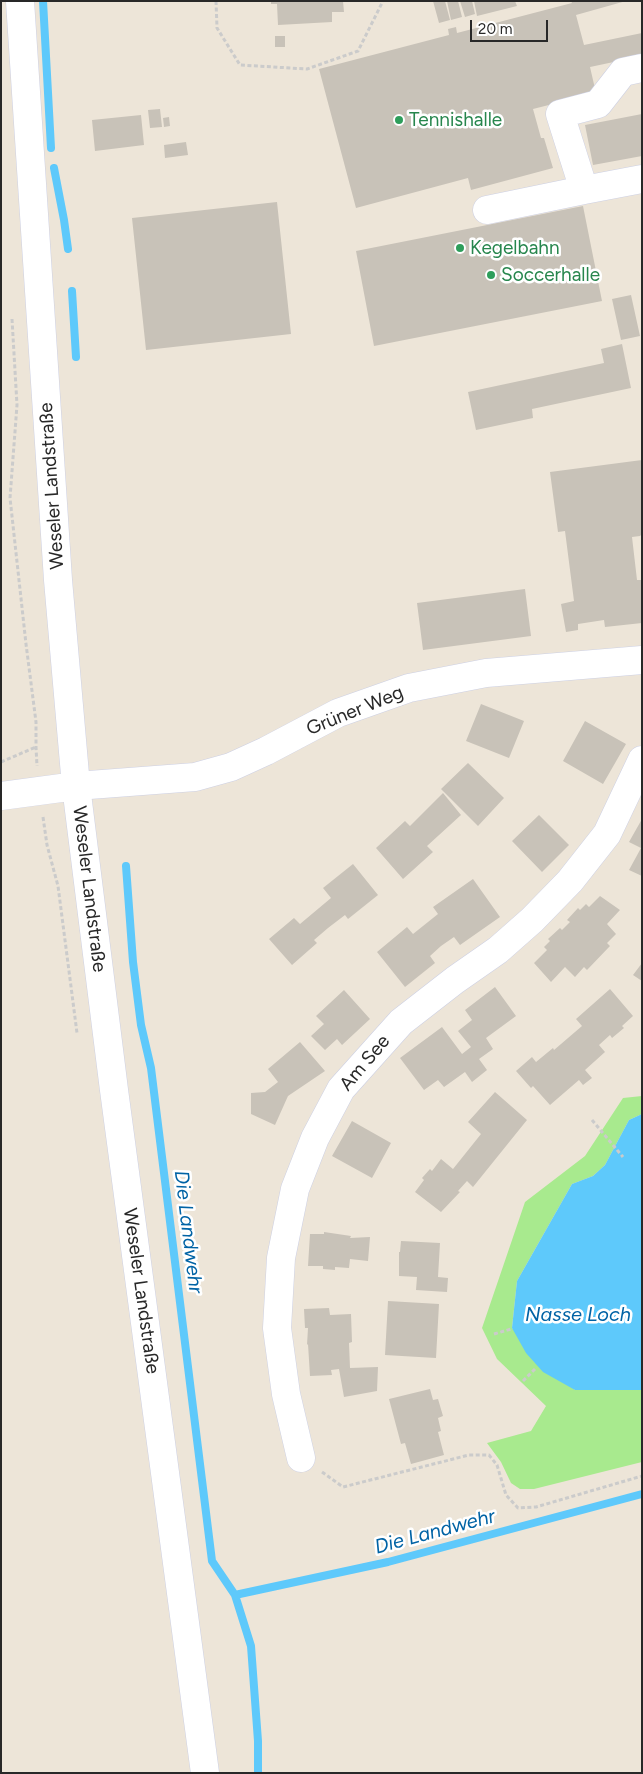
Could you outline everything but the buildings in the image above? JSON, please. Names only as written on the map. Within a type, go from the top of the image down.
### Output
[{"type":"street","name":"Weseler Landstraße","points":[[20,1],[58,580],[76,786],[205,1773]]},
{"type":"street","points":[[584,190],[560,114],[598,104],[623,72],[642,68]]},
{"type":"street","points":[[487,210],[642,179]]},
{"type":"street","name":"Grüner Weg","points":[[1,796],[76,786],[195,777],[231,767],[338,714],[409,688],[486,673],[642,660]]},
{"type":"street","name":"Am See","points":[[300,1458],[286,1394],[277,1328],[283,1249],[295,1189],[315,1138],[341,1089],[400,1022],[498,950],[532,920],[570,881],[607,834],[642,760]]},
{"type":"path","points":[[216,1],[217,28],[240,65],[308,69],[358,51],[383,1]]},
{"type":"path","points":[[1,762],[36,747],[36,722],[10,498],[17,405],[12,318]]},
{"type":"path","points":[[592,1120],[623,1157]]},
{"type":"path","points":[[494,1334],[511,1329]]},
{"type":"path","points":[[523,1381],[536,1368]]},
{"type":"path","points":[[300,1458],[343,1487],[469,1455],[489,1455],[497,1465],[506,1495],[518,1508],[536,1506],[642,1476]]},
{"type":"green space","points":[[642,1096],[642,1114],[629,1120],[605,1165],[593,1176],[572,1184],[517,1281],[512,1328],[575,1390],[642,1390],[642,1462],[534,1489],[520,1489],[511,1483],[501,1462],[487,1443],[531,1431],[546,1406],[497,1359],[482,1328],[525,1202],[585,1156],[623,1098]]},
{"type":"water","name":"Nasse Loch","points":[[642,1114],[642,1390],[575,1390],[543,1372],[526,1353],[512,1328],[517,1281],[572,1184],[593,1176],[605,1165],[629,1120]]},
{"type":"waterway","name":"Die Landwehr","points":[[43,1],[51,148]]},
{"type":"waterway","name":"Die Landwehr","points":[[54,168],[68,249]]},
{"type":"waterway","name":"Die Landwehr","points":[[72,291],[76,357]]},
{"type":"waterway","name":"Die Landwehr","points":[[126,866],[133,962],[141,1025],[151,1068],[212,1561],[235,1595],[251,1646],[258,1741],[258,1773]]},
{"type":"waterway","name":"Die Landwehr","points":[[235,1595],[388,1562],[642,1494]]},
{"type":"place","name":"Tennishalle","points":[[399,120]]},
{"type":"place","name":"Kegelbahn","points":[[460,248]]},
{"type":"place","name":"Soccerhalle","points":[[491,275]]}]
